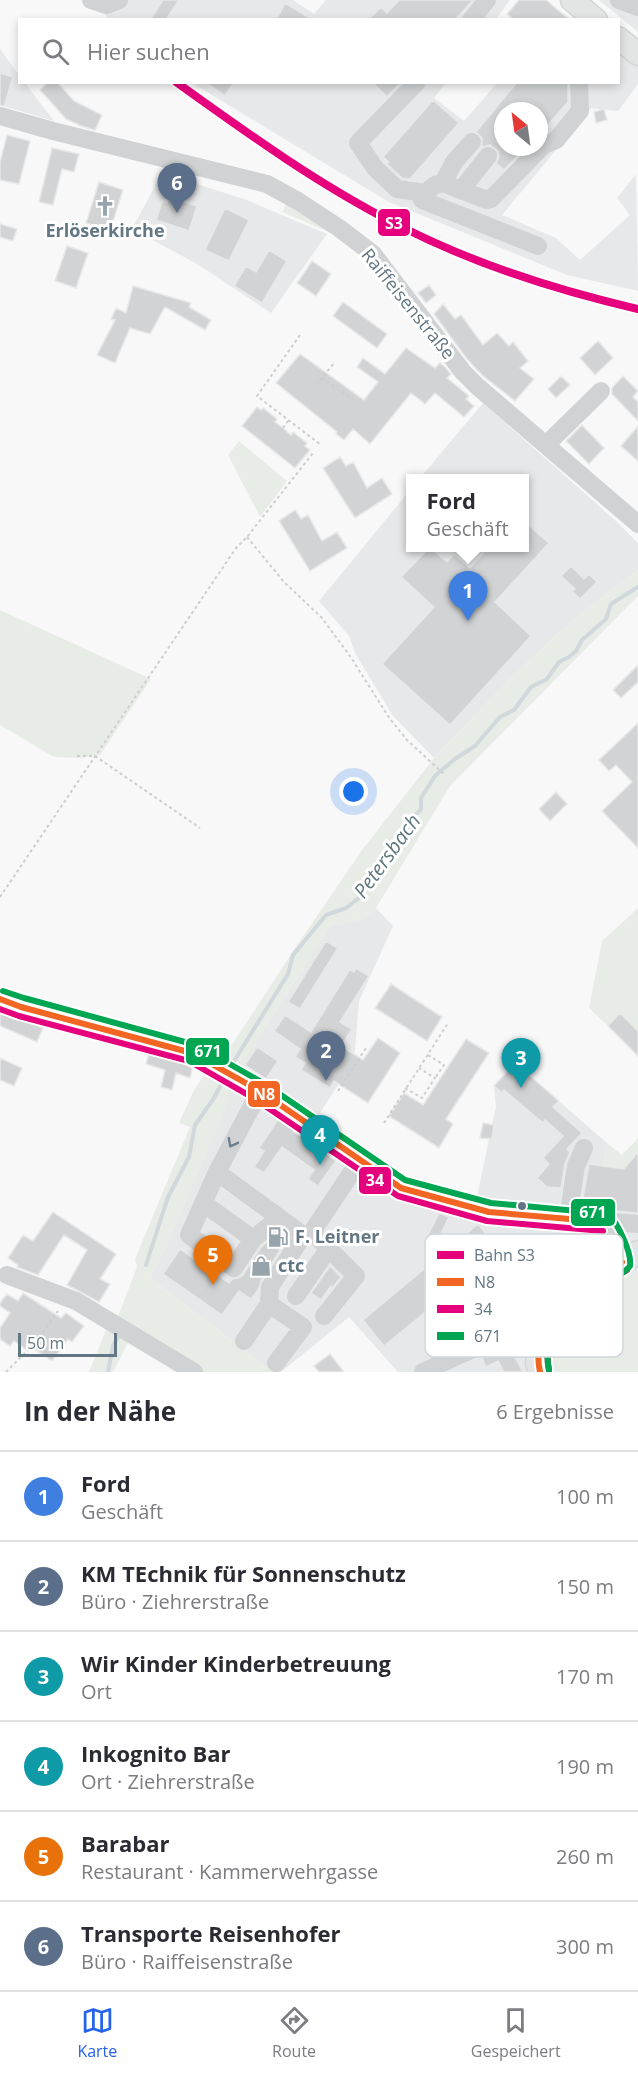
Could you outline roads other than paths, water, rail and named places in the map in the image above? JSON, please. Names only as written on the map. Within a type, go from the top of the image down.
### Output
[{"type":"main road","points":[[572,0],[594,18]]},
{"type":"main road","points":[[620,40],[638,54]]},
{"type":"main road","points":[[537,1357],[540,1372]]},
{"type":"street","points":[[91,0],[106,5],[120,0]]},
{"type":"street","points":[[473,18],[487,0]]},
{"type":"street","points":[[619,0],[638,8]]},
{"type":"street","points":[[415,84],[358,143],[375,168],[397,189],[425,193]]},
{"type":"street","points":[[537,246],[422,200],[425,193],[435,185],[443,183],[490,200],[544,145],[556,140],[580,111],[579,84]]},
{"type":"street","name":"Raiffeisenstraße","points":[[0,116],[267,184],[298,201],[373,254],[477,386],[638,524]]},
{"type":"street","points":[[443,183],[454,162],[472,142]]},
{"type":"street","points":[[461,190],[488,156]]},
{"type":"street","points":[[547,444],[601,391]]},
{"type":"street","points":[[0,999],[183,1050],[218,1066],[260,1091],[401,1188],[489,1212],[638,1224]]},
{"type":"street","points":[[260,1091],[217,1172],[189,1235],[234,1268],[253,1239],[279,1218]]},
{"type":"street","points":[[568,1219],[576,1166],[584,1148]]},
{"type":"street","points":[[244,1341],[269,1304],[270,1287],[360,1160]]},
{"type":"street","points":[[217,1172],[279,1218],[329,1248],[356,1276],[324,1316]]},
{"type":"street","points":[[203,1203],[253,1239]]},
{"type":"street","points":[[604,1222],[611,1234]]},
{"type":"street","points":[[296,1296],[329,1248]]},
{"type":"street","points":[[7,1275],[71,1299],[194,1372]]},
{"type":"street","points":[[269,1304],[303,1327],[276,1363]]},
{"type":"street","points":[[423,1372],[458,1357]]},
{"type":"waterway","name":"Petersbach","points":[[231,1066],[288,974],[293,955],[326,915],[346,908],[364,894],[369,878],[390,856],[395,842],[406,831],[411,818],[421,810],[421,798],[435,776],[475,746],[500,717],[514,710],[531,687],[547,679],[559,662],[576,651],[582,640],[606,619],[611,604],[638,587]]},
{"type":"waterway","name":"Petersbach","points":[[146,1265],[168,1197],[189,1157],[195,1125],[214,1098],[226,1075]]},
{"type":"waterway","name":"Petersbach","points":[[108,1372],[113,1346],[119,1335]]},
{"type":"rail line","name":"S3","points":[[179,84],[312,176],[398,225],[485,264],[576,293],[638,309]]},
{"type":"place","name":"Erlöserkirche","points":[[105,206]]},
{"type":"place","name":"Transporte Reisenhofer","points":[[177,213]]},
{"type":"place","name":"Ford","points":[[468,621]]},
{"type":"place","name":"KM TEchnik für Sonnenschutz","points":[[326,1081]]},
{"type":"place","name":"Wir Kinder Kinderbetreuung","points":[[521,1088]]},
{"type":"place","name":"Inkognito Bar","points":[[320,1165]]},
{"type":"place","name":"F. Leitner","points":[[278,1237]]},
{"type":"place","name":"ctc","points":[[261,1266]]},
{"type":"place","name":"Barabar","points":[[213,1285]]}]
